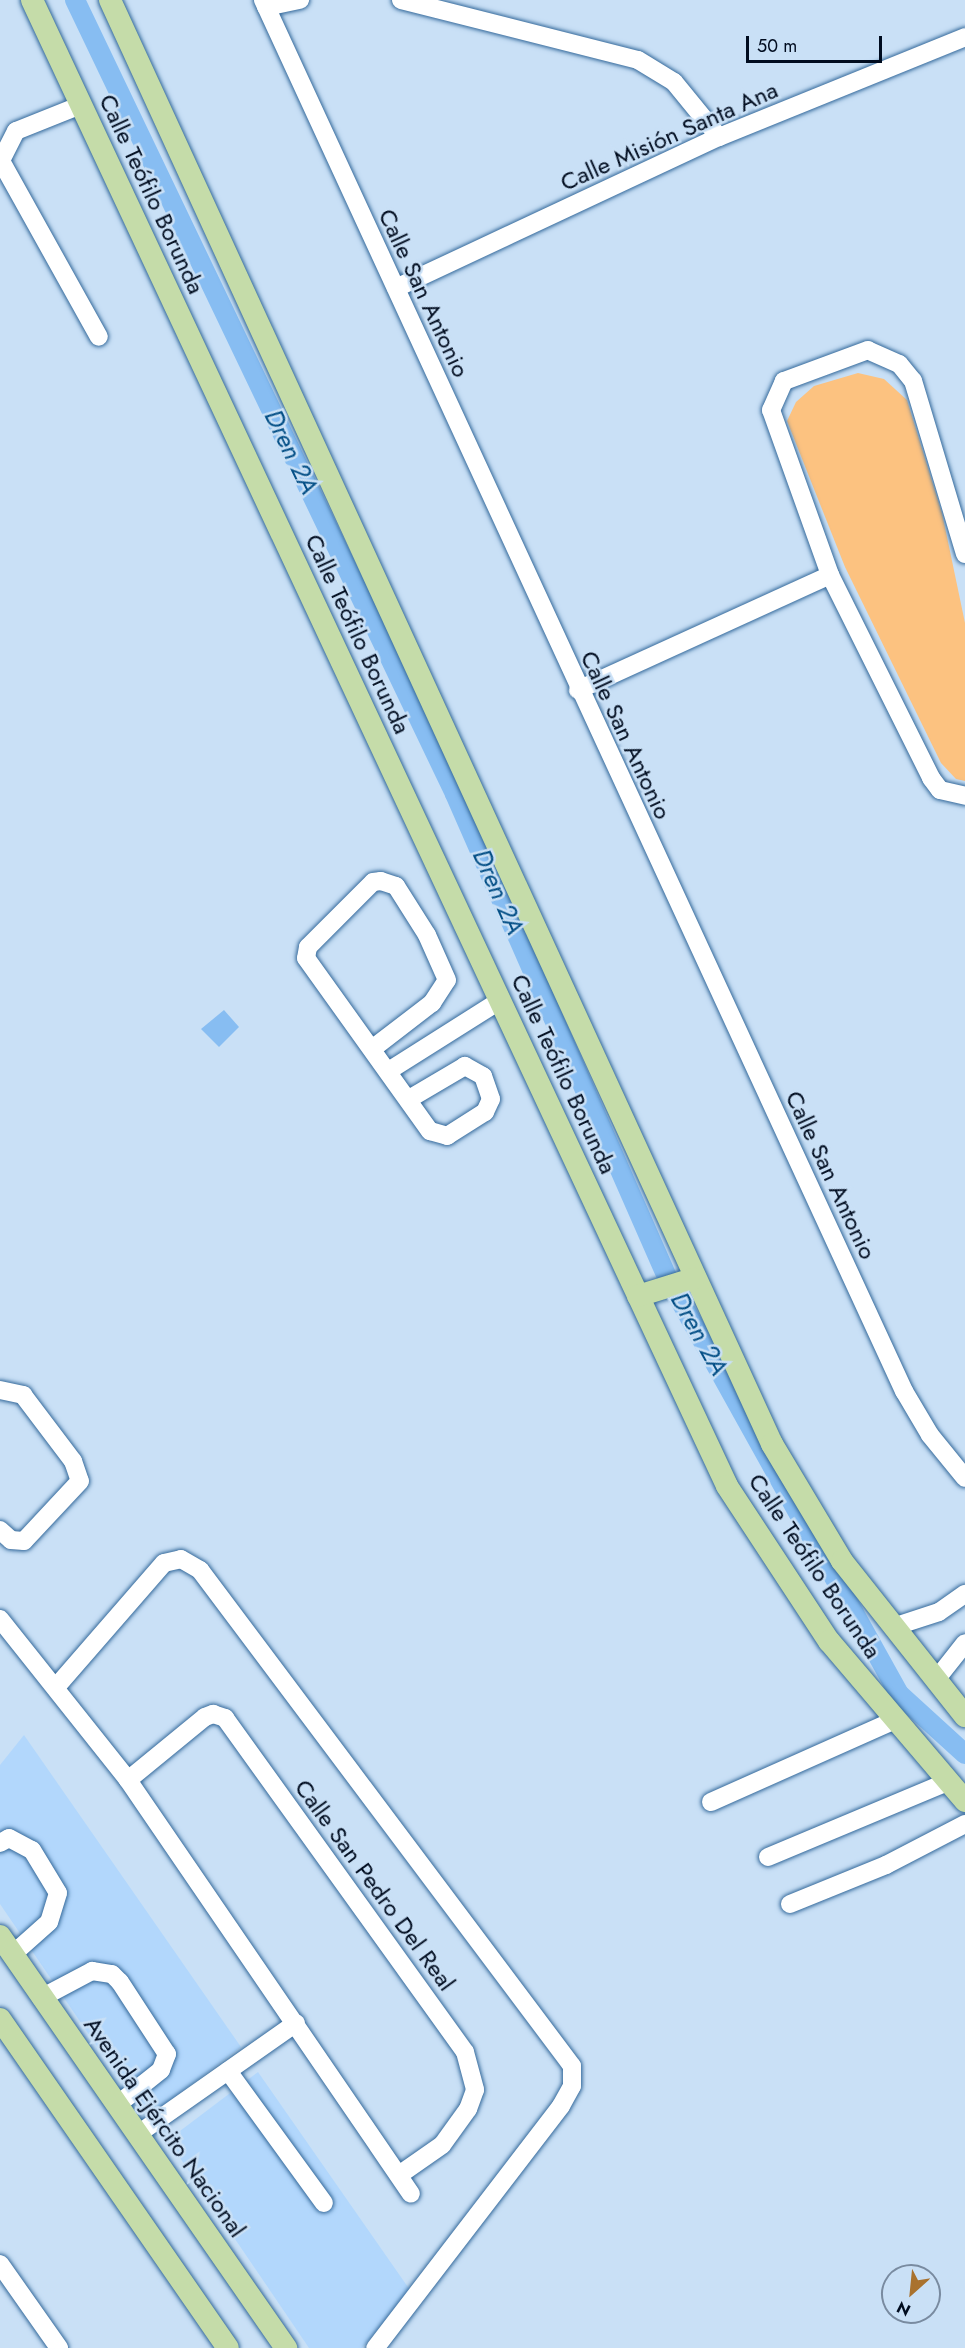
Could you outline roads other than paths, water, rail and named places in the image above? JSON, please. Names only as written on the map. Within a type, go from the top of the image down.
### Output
[{"type":"main road","name":"Calle Teófilo Borunda","points":[[32,0],[499,1001],[644,1294],[746,1519],[829,1641],[893,1721],[965,1801]]},
{"type":"main road","name":"Calle Teófilo Borunda","points":[[110,0],[687,1280],[795,1486],[842,1561],[965,1716]]},
{"type":"main road","points":[[644,1294],[687,1280]]},
{"type":"main road","name":"Avenida Ejército Nacional","points":[[0,1936],[286,2348]]},
{"type":"main road","points":[[0,2019],[228,2348]]},
{"type":"street","points":[[265,3],[300,0]]},
{"type":"street","points":[[401,0],[638,60],[674,82],[719,136]]},
{"type":"street","name":"Calle San Antonio","points":[[265,3],[578,690],[904,1391],[930,1435],[965,1478]]},
{"type":"street","name":"Calle Misión Santa Ana","points":[[396,288],[719,136],[965,38]]},
{"type":"street","points":[[81,105],[16,131],[1,161],[99,337]]},
{"type":"street","points":[[965,554],[913,381],[899,364],[868,350],[796,374],[784,381],[771,410],[830,575],[931,778],[940,790],[965,796]]},
{"type":"street","points":[[578,690],[830,575]]},
{"type":"street","points":[[372,1049],[432,1003],[447,980],[427,935],[396,886],[381,881],[373,882],[306,952],[320,981],[372,1049],[390,1070],[409,1099],[439,1137],[485,1112],[491,1099],[483,1076],[465,1066],[409,1099]]},
{"type":"street","points":[[390,1070],[499,1001]]},
{"type":"street","points":[[0,1390],[23,1395],[73,1461],[80,1480],[24,1541],[6,1538],[0,1530]]},
{"type":"street","points":[[57,1686],[164,1563],[181,1559],[200,1570],[572,2066],[572,2086],[561,2106],[375,2348]]},
{"type":"street","points":[[893,1627],[939,1612],[965,1594]]},
{"type":"street","points":[[0,1619],[57,1686],[128,1780],[411,2194]]},
{"type":"street","points":[[935,1681],[965,1643]]},
{"type":"street","name":"Calle San Pedro Del Real","points":[[128,1780],[205,1717],[213,1714],[225,1718],[465,2052],[475,2090],[468,2109],[442,2145],[399,2175]]},
{"type":"street","points":[[711,1802],[893,1721]]},
{"type":"street","points":[[768,1857],[947,1782]]},
{"type":"street","points":[[790,1904],[886,1865],[965,1824]]},
{"type":"street","points":[[0,1843],[9,1838],[32,1850],[58,1893],[49,1922],[12,1955]]},
{"type":"street","points":[[41,1998],[92,1971],[112,1974],[120,1982],[167,2054],[161,2070],[117,2105]]},
{"type":"street","points":[[138,2134],[296,2023]]},
{"type":"street","points":[[228,2071],[324,2203]]},
{"type":"street","points":[[0,2264],[59,2348]]},
{"type":"waterway","name":"Dren 2A","points":[[75,0],[455,794],[667,1277],[899,1694],[965,1754]]}]
